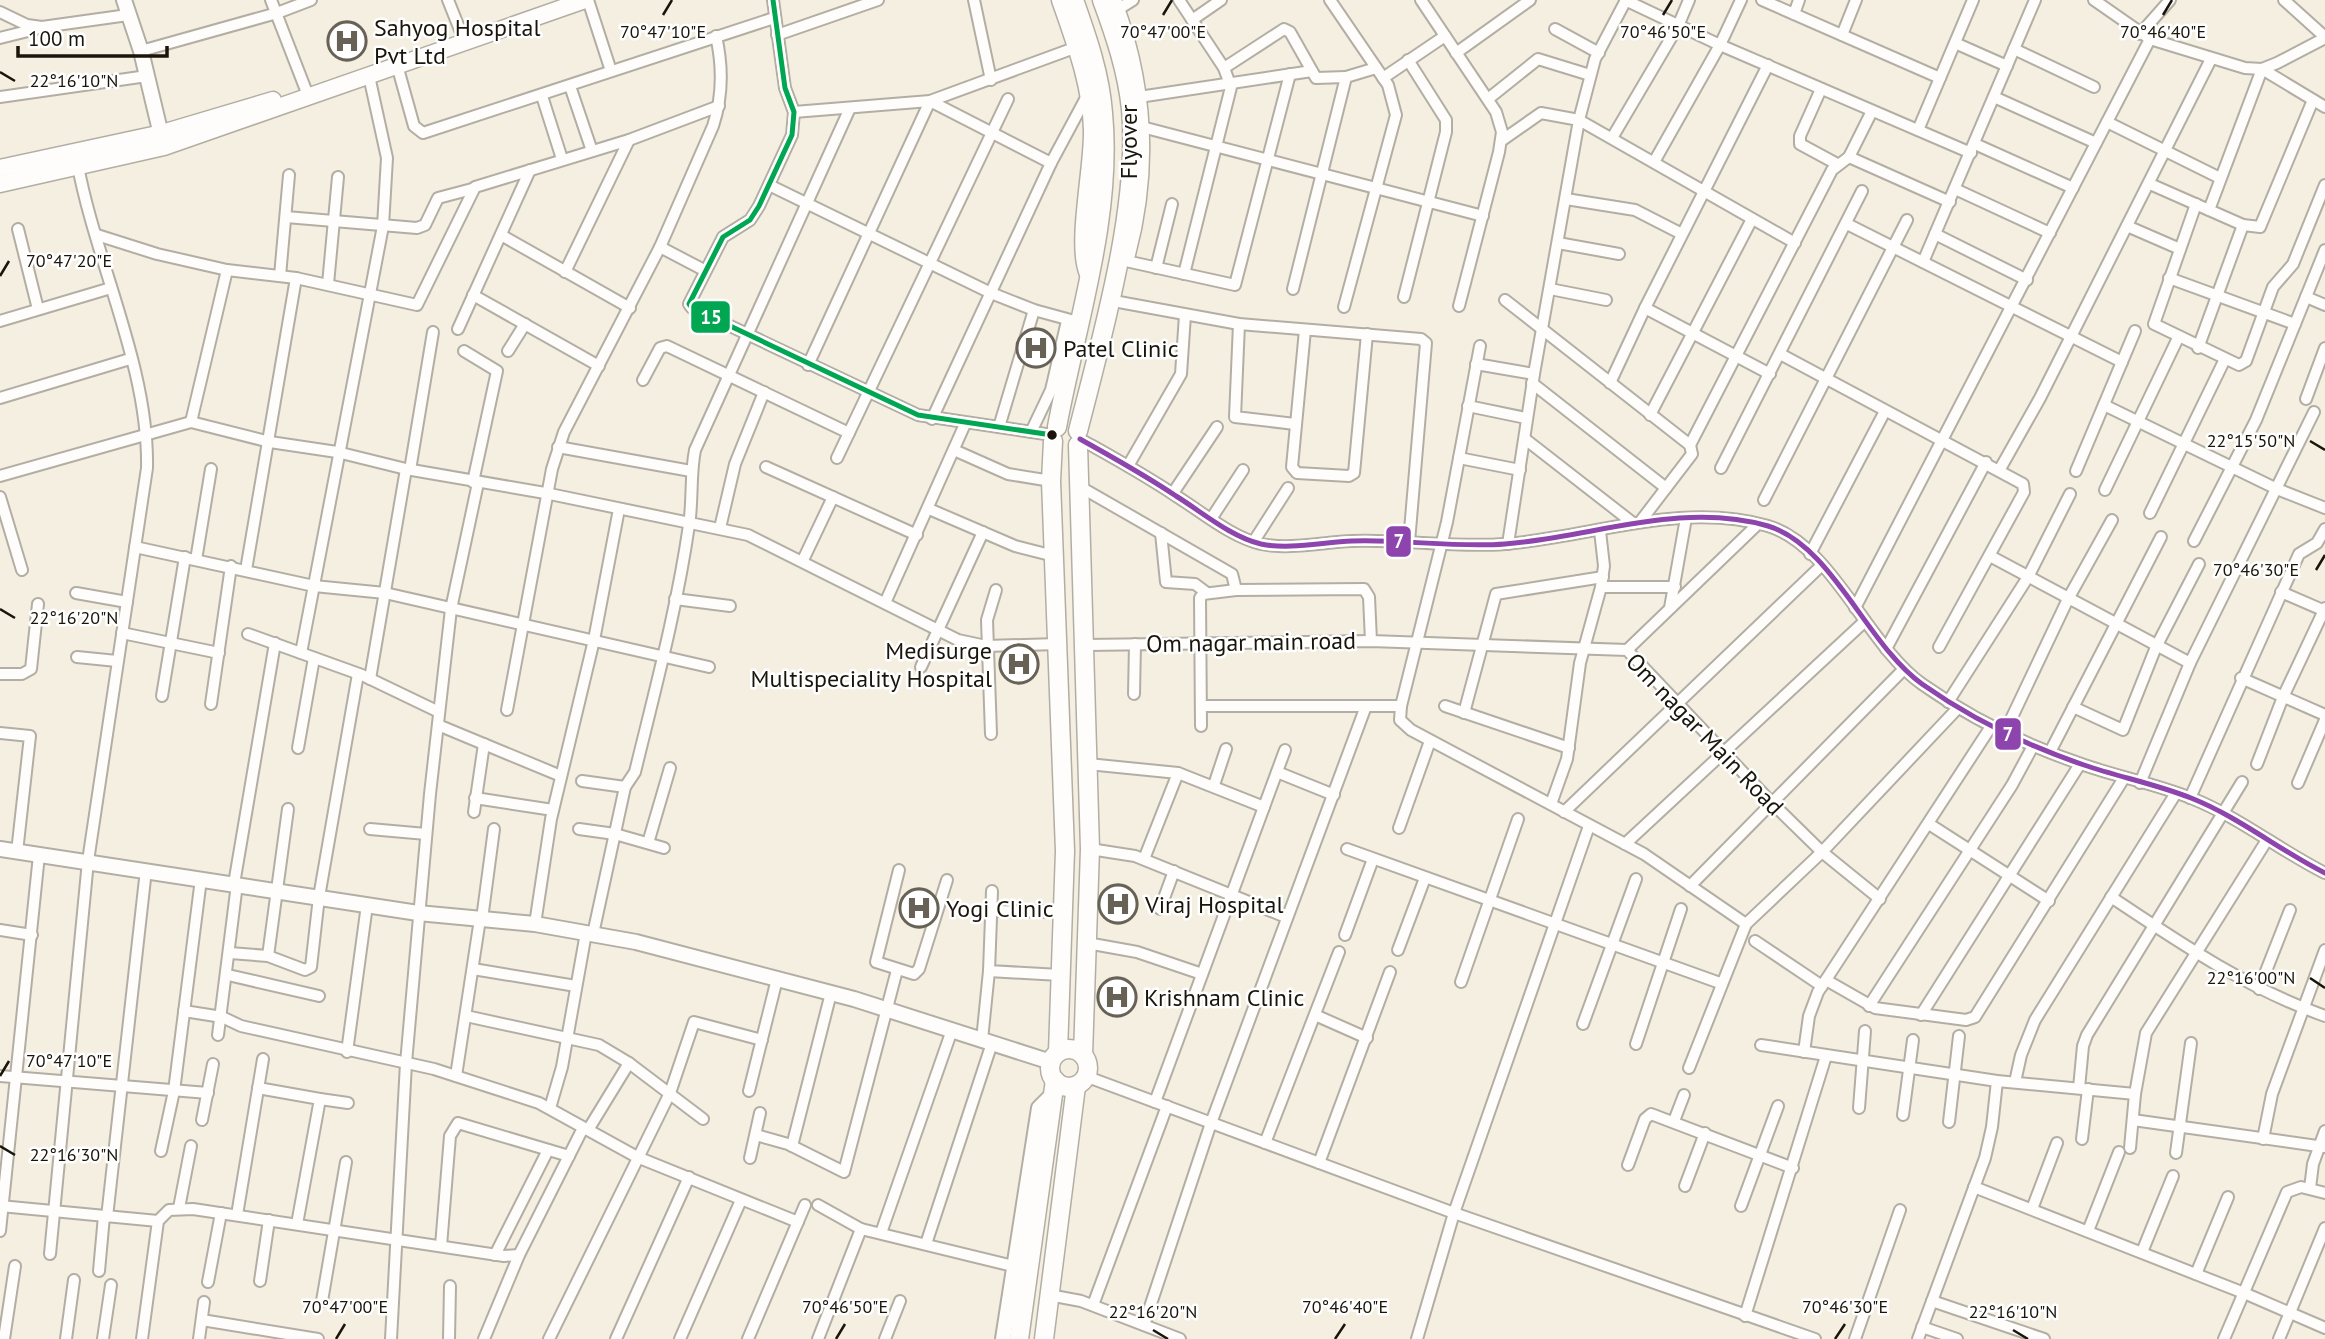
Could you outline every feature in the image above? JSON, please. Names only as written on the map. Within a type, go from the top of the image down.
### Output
[{"type":"highway","name":"Flyover","points":[[1019,1339],[1021,1268],[1054,1072],[1063,912],[1065,838],[1051,481],[1054,434],[1072,322],[1088,274],[1103,174],[1103,109],[1089,44],[1073,0]]},
{"type":"highway","name":"Flyover","points":[[1083,1055],[1090,849],[1086,645],[1077,485],[1078,438],[1123,234],[1135,102],[1118,48],[1111,4]]},
{"type":"highway","points":[[1054,434],[1064,451],[1078,438]]},
{"type":"highway","points":[[1044,1339],[1081,1081],[1087,1069],[1083,1055],[1068,1048],[1054,1072],[1069,1087],[1081,1081]]},
{"type":"main road","points":[[307,94],[554,0]]},
{"type":"main road","points":[[0,184],[77,159],[163,140],[369,76],[462,36],[586,0]]},
{"type":"main road","points":[[1060,0],[1089,92],[1092,145],[1082,249],[1088,274]]},
{"type":"main road","points":[[1110,294],[1126,261],[1137,216],[1142,127],[1135,102]]},
{"type":"main road","points":[[0,168],[77,159]]},
{"type":"street","points":[[124,0],[141,51],[163,140]]},
{"type":"street","points":[[271,0],[307,94]]},
{"type":"street","points":[[141,51],[277,13],[311,0]]},
{"type":"street","points":[[449,0],[462,36]]},
{"type":"street","points":[[586,0],[611,72]]},
{"type":"street","points":[[773,0],[785,88],[794,112],[792,135],[750,220],[723,237],[689,304],[807,365],[932,419],[1054,434]]},
{"type":"street","points":[[777,35],[877,0]]},
{"type":"street","points":[[974,0],[991,80]]},
{"type":"street","points":[[1111,4],[1133,0]]},
{"type":"street","points":[[1179,0],[1231,82],[1184,274]]},
{"type":"street","points":[[1192,20],[1221,0]]},
{"type":"street","points":[[1330,0],[1380,73],[1393,96],[1396,115],[1344,307]]},
{"type":"street","points":[[1456,53],[1530,0]]},
{"type":"street","points":[[1508,544],[1526,418],[1579,120],[1590,75],[1626,0],[1720,46],[1872,111],[2073,188]]},
{"type":"street","points":[[1612,138],[1678,26],[1689,0]]},
{"type":"street","points":[[1654,162],[1720,46],[1741,0]]},
{"type":"street","points":[[1762,0],[1940,78]]},
{"type":"street","points":[[1794,14],[1799,0]]},
{"type":"street","points":[[1842,35],[1856,0]]},
{"type":"street","points":[[1918,130],[1973,0]]},
{"type":"street","points":[[1923,262],[2035,0]]},
{"type":"street","points":[[1855,608],[2013,308],[2107,122],[2145,37],[2170,0]]},
{"type":"street","points":[[2209,209],[2262,69],[2325,38],[2284,0]]},
{"type":"street","points":[[2098,1],[2145,37],[2211,59],[2262,69],[2325,107]]},
{"type":"street","points":[[1426,2],[1500,120],[1502,141],[1460,306]]},
{"type":"street","points":[[0,12],[27,25],[42,27]]},
{"type":"street","points":[[0,38],[42,27],[128,15]]},
{"type":"street","points":[[397,65],[414,126],[423,133],[774,18]]},
{"type":"street","points":[[1224,68],[1284,29],[1290,32],[1316,78],[1380,73],[1408,60],[1445,36]]},
{"type":"street","points":[[1555,29],[1599,53]]},
{"type":"street","points":[[507,710],[525,625],[545,494],[558,447],[660,247],[719,106],[721,62],[716,36]]},
{"type":"street","points":[[1955,43],[2007,66]]},
{"type":"street","points":[[794,112],[929,101],[1077,47]]},
{"type":"street","points":[[2014,49],[2094,87]]},
{"type":"street","points":[[1488,99],[1538,59],[1590,75]]},
{"type":"street","points":[[2000,469],[2150,184],[2211,59]]},
{"type":"street","points":[[1404,297],[1444,143],[1446,120],[1408,60]]},
{"type":"street","points":[[1610,383],[1680,233],[1768,65]]},
{"type":"street","points":[[1135,102],[1231,82],[1312,71]]},
{"type":"street","points":[[1126,261],[1235,285],[1290,74]]},
{"type":"street","points":[[0,97],[147,76]]},
{"type":"street","points":[[301,653],[337,452],[383,226],[387,158],[369,76]]},
{"type":"street","points":[[1293,289],[1346,77]]},
{"type":"street","points":[[570,86],[592,151]]},
{"type":"street","points":[[1821,89],[1800,136],[1800,144],[1837,164]]},
{"type":"street","points":[[932,419],[1051,163],[1089,92]]},
{"type":"street","points":[[542,96],[562,159]]},
{"type":"street","points":[[1994,97],[2096,143]]},
{"type":"street","points":[[837,458],[1008,99]]},
{"type":"street","points":[[2150,184],[2256,228],[2263,222],[2313,100]]},
{"type":"street","points":[[929,101],[1051,163]]},
{"type":"street","points":[[807,365],[929,101]]},
{"type":"street","points":[[286,217],[423,227],[439,198],[629,140],[719,106]]},
{"type":"street","points":[[550,1108],[576,986],[625,788],[635,772],[663,656],[690,523],[691,471],[702,429],[850,108]]},
{"type":"street","points":[[1690,445],[1837,164],[1849,157],[1872,111]]},
{"type":"street","points":[[1502,141],[1541,113],[1579,120],[1795,243]]},
{"type":"street","points":[[2107,122],[2220,178]]},
{"type":"street","points":[[1142,127],[1483,216]]},
{"type":"street","points":[[565,272],[629,140]]},
{"type":"street","points":[[1849,157],[1950,202]]},
{"type":"street","points":[[50,1254],[88,861],[147,468],[148,436],[77,159]]},
{"type":"street","points":[[458,329],[530,170]]},
{"type":"street","points":[[280,276],[289,175]]},
{"type":"street","points":[[328,284],[338,177]]},
{"type":"street","points":[[769,185],[868,236],[991,293],[1072,322],[1051,390],[1031,432]]},
{"type":"street","points":[[2196,204],[2154,324],[2198,348],[2244,364],[2277,281],[2293,264],[2322,205],[2325,185]]},
{"type":"street","points":[[97,234],[157,254],[227,270],[296,278],[419,304],[472,189]]},
{"type":"street","points":[[1955,189],[2050,233]]},
{"type":"street","points":[[1721,468],[1862,191]]},
{"type":"street","points":[[1566,199],[1635,210],[1680,233]]},
{"type":"street","points":[[1156,268],[1172,204]]},
{"type":"street","points":[[1650,415],[1752,219]]},
{"type":"street","points":[[1764,500],[1906,220]]},
{"type":"street","points":[[1847,224],[2122,362]]},
{"type":"street","points":[[2198,348],[2244,225]]},
{"type":"street","points":[[2127,226],[2180,249]]},
{"type":"street","points":[[19,229],[38,309]]},
{"type":"street","points":[[1935,234],[2027,280]]},
{"type":"street","points":[[501,235],[629,308]]},
{"type":"street","points":[[1558,243],[1619,254]]},
{"type":"street","points":[[660,247],[704,270]]},
{"type":"street","points":[[2194,541],[2261,410],[2325,250]]},
{"type":"street","points":[[191,422],[227,270]]},
{"type":"street","points":[[246,570],[296,278]]},
{"type":"street","points":[[2169,278],[2217,298],[2295,324]]},
{"type":"street","points":[[0,321],[111,288]]},
{"type":"street","points":[[1550,289],[1606,300]]},
{"type":"street","points":[[1110,294],[1185,315],[1239,324],[1367,334],[1421,340],[1426,344],[1409,542]]},
{"type":"street","points":[[473,295],[599,366]]},
{"type":"street","points":[[2306,297],[2325,305]]},
{"type":"street","points":[[1505,300],[1690,445],[1692,454],[1637,523]]},
{"type":"street","points":[[1645,308],[1770,374]]},
{"type":"street","points":[[999,427],[1034,310]]},
{"type":"street","points":[[1128,466],[1181,374],[1185,315]]},
{"type":"street","points":[[508,351],[525,324]]},
{"type":"street","points":[[1239,324],[1235,417],[1295,424]]},
{"type":"street","points":[[1305,330],[1293,472],[1349,476],[1354,473],[1367,334]]},
{"type":"street","points":[[2077,471],[2135,331]]},
{"type":"street","points":[[370,679],[433,332]]},
{"type":"street","points":[[2105,490],[2178,338]]},
{"type":"street","points":[[643,380],[663,345],[849,433]]},
{"type":"street","points":[[1480,346],[1441,545],[1401,706],[1400,720],[1430,741],[1625,844],[1746,924]]},
{"type":"street","points":[[2306,398],[2325,348]]},
{"type":"street","points":[[391,1339],[406,1063],[439,712],[451,609],[497,371],[464,351]]},
{"type":"street","points":[[1780,354],[2000,469],[2025,488],[1939,647]]},
{"type":"street","points":[[0,398],[130,359]]},
{"type":"street","points":[[2150,513],[2225,359]]},
{"type":"street","points":[[1476,364],[1533,379],[1666,488]]},
{"type":"street","points":[[720,528],[735,464],[764,392]]},
{"type":"street","points":[[2104,405],[2277,489],[2325,508]]},
{"type":"street","points":[[1468,406],[1526,418]]},
{"type":"street","points":[[1810,554],[1885,411]]},
{"type":"street","points":[[2140,783],[2190,663],[2315,412]]},
{"type":"street","points":[[0,476],[191,422],[270,442],[337,452],[408,470],[720,528],[765,541],[938,632],[986,646],[1058,644]]},
{"type":"street","points":[[885,603],[965,424]]},
{"type":"street","points":[[1173,493],[1217,428]]},
{"type":"street","points":[[1078,438],[1173,493],[1211,519],[1254,541],[1272,545],[1350,541],[1441,545],[1508,544],[1637,523],[1686,518],[1726,517],[1782,531],[1822,565],[1885,649],[1904,669],[1953,705],[1990,728],[2033,746],[2080,764],[2190,798],[2223,813],[2267,840],[2324,869]]},
{"type":"street","points":[[1525,439],[1637,523]]},
{"type":"street","points":[[558,447],[691,471]]},
{"type":"street","points":[[954,450],[1009,474],[1051,481]]},
{"type":"street","points":[[1459,458],[1520,470]]},
{"type":"street","points":[[1885,649],[1986,462]]},
{"type":"street","points":[[766,467],[917,535]]},
{"type":"street","points":[[162,696],[170,642],[211,469]]},
{"type":"street","points":[[1211,519],[1243,470]]},
{"type":"street","points":[[1077,485],[1232,574],[1237,590]]},
{"type":"street","points":[[1254,541],[1288,488]]},
{"type":"street","points":[[1689,1068],[1720,983],[1746,924],[1822,852],[1953,705],[2028,576],[2070,494]]},
{"type":"street","points":[[0,497],[22,569]]},
{"type":"street","points":[[803,561],[833,497]]},
{"type":"street","points":[[535,924],[553,810],[594,640],[619,509]]},
{"type":"street","points":[[929,509],[983,532],[1054,556]]},
{"type":"street","points":[[1670,608],[1686,518]]},
{"type":"street","points":[[2004,734],[2068,599],[2112,520]]},
{"type":"street","points":[[1627,650],[1758,524]]},
{"type":"street","points":[[2190,798],[2241,678],[2299,554],[2317,543],[2325,529]]},
{"type":"street","points":[[1551,804],[1569,748],[1583,647],[1602,582],[1600,531]]},
{"type":"street","points":[[921,667],[983,532]]},
{"type":"street","points":[[1160,533],[1166,582],[1195,584],[1207,593]]},
{"type":"street","points":[[2050,752],[2161,537]]},
{"type":"street","points":[[135,547],[314,586],[385,593],[709,667]]},
{"type":"street","points":[[1990,556],[2190,663]]},
{"type":"street","points":[[2073,707],[2123,730],[2156,647],[2199,564]]},
{"type":"street","points":[[1564,812],[1822,565]]},
{"type":"street","points":[[211,704],[231,566]]},
{"type":"street","points":[[1464,713],[1494,597],[1499,592],[1602,582],[1675,587]]},
{"type":"street","points":[[1201,726],[1200,598],[1207,593],[1237,590],[1364,589],[1369,597],[1371,641]]},
{"type":"street","points":[[991,734],[986,646],[987,620],[996,590]]},
{"type":"street","points":[[2257,764],[2283,697],[2325,610],[2281,592]]},
{"type":"street","points":[[76,593],[127,602]]},
{"type":"street","points":[[675,599],[730,606]]},
{"type":"street","points":[[0,674],[22,674],[31,669],[38,604]]},
{"type":"street","points":[[1625,844],[1725,754],[1864,622]]},
{"type":"street","points":[[122,633],[219,653]]},
{"type":"street","points":[[248,634],[358,674],[439,712]]},
{"type":"street","name":"Om nagar main road","points":[[1086,645],[1371,641],[1416,644]]},
{"type":"street","points":[[219,1035],[228,975],[236,884],[275,643]]},
{"type":"street","points":[[1134,694],[1135,644]]},
{"type":"street","name":"Om nagar Main Road","points":[[1416,644],[1627,650],[1773,804],[1822,852],[1880,900]]},
{"type":"street","points":[[77,657],[117,662]]},
{"type":"street","points":[[298,748],[314,658]]},
{"type":"street","points":[[1690,886],[1904,669]]},
{"type":"street","points":[[230,953],[268,956],[309,970],[358,674]]},
{"type":"street","points":[[2241,678],[2325,718],[2298,783]]},
{"type":"street","points":[[1201,706],[1401,706]]},
{"type":"street","points":[[1144,1325],[1211,1123],[1366,706]]},
{"type":"street","points":[[1445,706],[1569,748]]},
{"type":"street","points":[[438,725],[561,776]]},
{"type":"street","points":[[1804,1052],[1809,1016],[1824,984],[1990,728]]},
{"type":"street","points":[[0,733],[30,736],[17,852]]},
{"type":"street","points":[[1399,828],[1430,741]]},
{"type":"street","points":[[474,812],[484,744]]},
{"type":"street","points":[[1869,1006],[2033,746]]},
{"type":"street","points":[[1214,785],[1226,749]]},
{"type":"street","points":[[1155,1102],[1285,750]]},
{"type":"street","points":[[1088,764],[1178,773],[1264,807]]},
{"type":"street","points":[[1921,1015],[2080,764]]},
{"type":"street","points":[[648,843],[670,768]]},
{"type":"street","points":[[1277,772],[1334,794]]},
{"type":"street","points":[[1144,859],[1178,773]]},
{"type":"street","points":[[1755,941],[1824,984],[1869,1006],[1966,1020],[1975,1017],[2124,778]]},
{"type":"street","points":[[582,781],[625,788]]},
{"type":"street","points":[[2082,1139],[2085,1041],[2242,782]]},
{"type":"street","points":[[2015,1082],[2021,1055],[2035,1020],[2176,793]]},
{"type":"street","points":[[475,798],[553,810]]},
{"type":"street","points":[[268,956],[288,809]]},
{"type":"street","points":[[1461,982],[1518,818]]},
{"type":"street","points":[[1929,824],[2049,901]]},
{"type":"street","points":[[1417,1339],[1454,1213],[1589,825]]},
{"type":"street","points":[[370,829],[426,834]]},
{"type":"street","points":[[456,1076],[494,829]]},
{"type":"street","points":[[579,829],[615,834],[664,848]]},
{"type":"street","points":[[2088,1231],[2125,1150],[2133,1120],[2146,1033],[2267,840]]},
{"type":"street","points":[[0,849],[418,913],[535,924],[636,942],[886,1009],[987,1041],[1054,1072]]},
{"type":"street","points":[[1090,849],[1144,859],[1286,917]]},
{"type":"street","points":[[1347,849],[1720,983]]},
{"type":"street","points":[[0,1231],[39,855]]},
{"type":"street","points":[[1345,935],[1373,859]]},
{"type":"street","points":[[99,1271],[146,870]]},
{"type":"street","points":[[899,870],[876,958],[879,964],[914,974],[919,969],[947,880]]},
{"type":"street","points":[[1160,909],[1174,871]]},
{"type":"street","points":[[1398,950],[1425,878]]},
{"type":"street","points":[[161,1151],[174,1091],[201,879]]},
{"type":"street","points":[[1583,1024],[1636,879]]},
{"type":"street","points":[[926,1244],[987,1041],[992,891]]},
{"type":"street","points":[[2111,897],[2195,954],[2259,989],[2325,1016]]},
{"type":"street","points":[[347,1052],[367,905]]},
{"type":"street","points":[[1636,1044],[1681,909]]},
{"type":"street","points":[[2259,989],[2290,910]]},
{"type":"street","points":[[990,911],[1063,912]]},
{"type":"street","points":[[0,930],[32,935]]},
{"type":"street","points":[[1087,943],[1137,952],[1202,974]]},
{"type":"street","points":[[2263,1139],[2272,1094],[2325,950]]},
{"type":"street","points":[[1265,1143],[1339,951]]},
{"type":"street","points":[[473,969],[576,986]]},
{"type":"street","points":[[755,1135],[792,1146],[844,1172],[897,970]]},
{"type":"street","points":[[989,971],[1060,975]]},
{"type":"street","points":[[1319,1163],[1390,972]]},
{"type":"street","points":[[228,975],[320,996]]},
{"type":"street","points":[[749,1091],[777,979]]},
{"type":"street","points":[[792,1146],[831,993]]},
{"type":"street","points":[[184,1011],[222,1017],[241,1026],[456,1076],[550,1108],[637,1157],[798,1222]]},
{"type":"street","points":[[1315,1015],[1367,1038]]},
{"type":"street","points":[[466,1016],[599,1045],[629,1063],[704,1119]]},
{"type":"street","points":[[550,1339],[670,1093],[694,1023],[762,1040]]},
{"type":"street","points":[[881,1233],[952,1030]]},
{"type":"street","points":[[1859,1108],[1865,1031]]},
{"type":"street","points":[[1949,1122],[1959,1036]]},
{"type":"street","points":[[1903,1115],[1913,1040]]},
{"type":"street","points":[[2176,1153],[2191,1043]]},
{"type":"street","points":[[1761,1045],[1954,1075],[2135,1094]]},
{"type":"street","points":[[1745,1315],[1826,1056]]},
{"type":"street","points":[[237,1215],[263,1059]]},
{"type":"street","points":[[484,1339],[520,1255],[569,1156],[629,1063]]},
{"type":"street","points":[[202,1120],[213,1064]]},
{"type":"street","points":[[0,1076],[208,1093]]},
{"type":"street","points":[[1918,1339],[1990,1137],[1997,1080]]},
{"type":"street","points":[[1081,1081],[1155,1102],[1454,1213],[1815,1339]]},
{"type":"street","points":[[258,1088],[348,1103]]},
{"type":"street","points":[[1674,1121],[1684,1095]]},
{"type":"street","points":[[297,1224],[320,1099]]},
{"type":"street","points":[[1741,1206],[1778,1106]]},
{"type":"street","points":[[1093,1305],[1167,1107]]},
{"type":"street","points":[[750,1158],[760,1113]]},
{"type":"street","points":[[1628,1165],[1645,1119],[1651,1114],[1793,1168]]},
{"type":"street","points":[[2133,1120],[2322,1147]]},
{"type":"street","points":[[441,1247],[450,1136],[458,1123],[569,1156]]},
{"type":"street","points":[[2309,1188],[2325,1131]]},
{"type":"street","points":[[1685,1186],[1705,1133]]},
{"type":"street","points":[[2032,1209],[2057,1143]]},
{"type":"street","points":[[179,1208],[191,1146]]},
{"type":"street","points":[[495,1255],[548,1150]]},
{"type":"street","points":[[322,1301],[332,1230],[346,1162]]},
{"type":"street","points":[[2142,1252],[2173,1176]]},
{"type":"street","points":[[616,1339],[689,1177]]},
{"type":"street","points":[[1974,1186],[2325,1328]]},
{"type":"street","points":[[2224,1339],[2283,1198],[2293,1188],[2309,1188],[2325,1193]]},
{"type":"street","points":[[2196,1274],[2228,1197]]},
{"type":"street","points":[[680,1339],[741,1200]]},
{"type":"street","points":[[748,1339],[805,1205]]},
{"type":"street","points":[[818,1205],[861,1229],[1021,1268],[1003,1339]]},
{"type":"street","points":[[2,1207],[158,1221]]},
{"type":"street","points":[[142,1339],[158,1221],[169,1210],[179,1208],[237,1215],[495,1255],[520,1255]]},
{"type":"street","points":[[1855,1339],[1900,1210]]},
{"type":"street","points":[[208,1282],[221,1213]]},
{"type":"street","points":[[260,1281],[269,1220]]},
{"type":"street","points":[[2279,1339],[2325,1228]]},
{"type":"street","points":[[818,1339],[861,1229]]},
{"type":"street","points":[[4,1339],[15,1266]]},
{"type":"street","points":[[66,1339],[74,1280]]},
{"type":"street","points":[[103,1339],[111,1285]]},
{"type":"street","points":[[449,1339],[450,1286]]},
{"type":"street","points":[[1049,1295],[1093,1305],[1180,1339]]},
{"type":"street","points":[[885,1339],[900,1301]]},
{"type":"street","points":[[1932,1301],[2044,1339]]},
{"type":"street","points":[[199,1339],[204,1302]]},
{"type":"street","points":[[202,1320],[260,1334],[318,1339]]},
{"type":"street","points":[[1922,1327],[1957,1339]]},
{"type":"transit line","name":"15","points":[[773,0],[785,88],[794,112],[792,135],[759,206],[750,220],[723,237],[689,304],[692,308],[918,415],[1052,435]]},
{"type":"transit line","name":"7","points":[[1080,439],[1228,530],[1250,541],[1272,546],[1371,541],[1505,544],[1637,523],[1703,517],[1735,519],[1768,526],[1791,537],[1811,553],[1902,667],[1941,697],[1980,720],[2041,749],[2178,793],[2209,806],[2325,873]]},
{"type":"place","name":"Sahyog Hospital Pvt Ltd","points":[[347,41]]},
{"type":"place","name":"Patel Clinic","points":[[1036,348]]},
{"type":"place","name":"Medisurge Multispeciality Hospital","points":[[1019,664]]},
{"type":"place","name":"Viraj Hospital","points":[[1118,904]]},
{"type":"place","name":"Yogi Clinic","points":[[919,908]]},
{"type":"place","name":"Krishnam Clinic","points":[[1117,997]]}]
